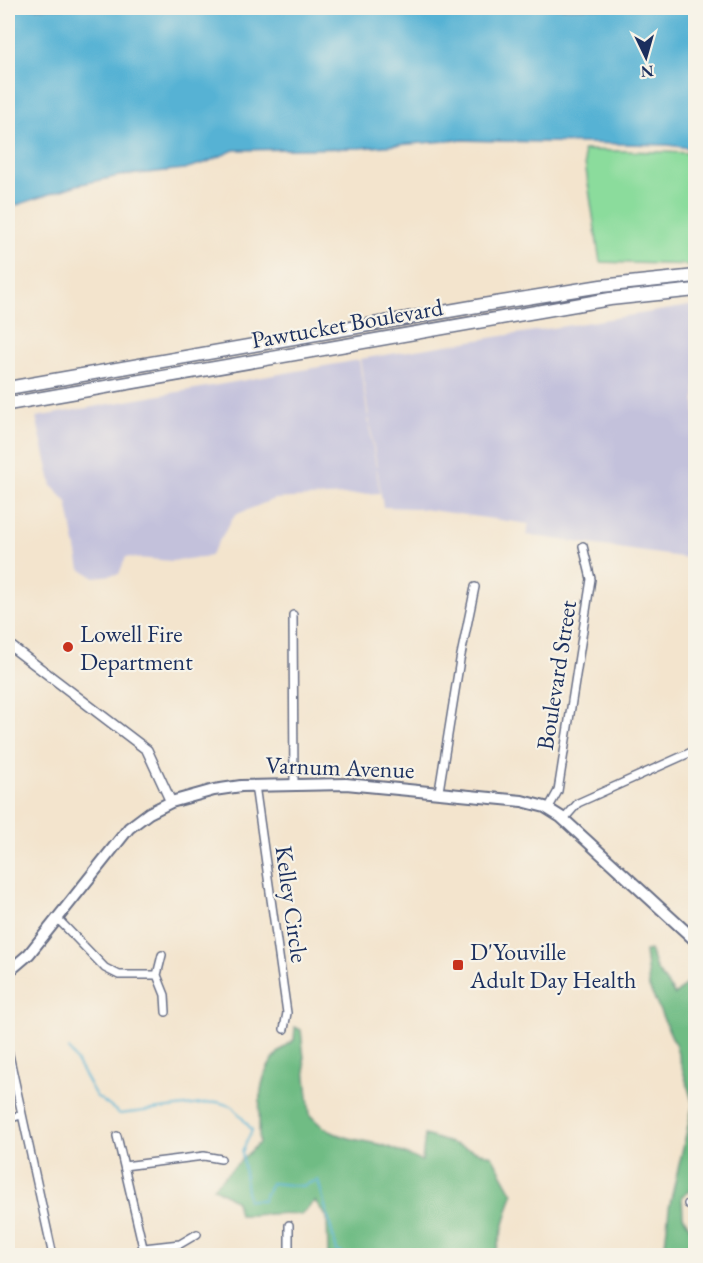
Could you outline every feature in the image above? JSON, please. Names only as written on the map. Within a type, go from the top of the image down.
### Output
[{"type":"main road","name":"Pawtucket Boulevard","points":[[8,388],[519,299],[637,281],[696,276]]},
{"type":"main road","name":"Pawtucket Boulevard","points":[[8,404],[610,299],[696,290]]},
{"type":"main road","name":"Varnum Avenue","points":[[8,972],[29,954],[129,828],[149,813],[171,802],[214,790],[255,786],[346,784],[439,791],[522,801],[548,809],[564,819],[693,934]]},
{"type":"street","name":"Boulevard Street","points":[[548,809],[555,800],[559,785],[591,579],[583,546]]},
{"type":"street","points":[[439,791],[460,660],[475,587]]},
{"type":"street","points":[[293,615],[294,784]]},
{"type":"street","points":[[8,644],[147,750],[171,802]]},
{"type":"street","points":[[564,819],[578,803],[696,750]]},
{"type":"street","name":"Kelley Circle","points":[[255,786],[287,1012],[284,1029]]},
{"type":"street","points":[[57,918],[105,968],[118,975],[136,978],[157,975]]},
{"type":"street","points":[[162,955],[157,975],[165,995],[166,1012]]},
{"type":"street","points":[[8,1050],[53,1256]]},
{"type":"street","points":[[8,1119],[21,1115]]},
{"type":"street","points":[[117,1136],[145,1252],[180,1244],[197,1234]]},
{"type":"street","points":[[124,1166],[204,1156],[221,1160]]},
{"type":"street","points":[[688,1204],[696,1200]]},
{"type":"street","points":[[289,1226],[289,1256]]},
{"type":"shaded area","points":[[695,305],[695,559],[526,535],[529,524],[416,508],[383,507],[360,359]]},
{"type":"shaded area","points":[[359,360],[380,493],[274,499],[235,515],[210,556],[172,561],[126,557],[119,574],[95,577],[80,569],[67,502],[52,486],[36,417]]},
{"type":"green space","points":[[583,150],[695,153],[695,265],[600,262]]},
{"type":"green space","points":[[650,950],[656,969],[675,995],[695,975],[695,1187],[682,1196],[683,1216],[695,1236],[695,1255],[664,1255],[669,1208],[693,1104],[675,1044],[649,987],[645,951]]},
{"type":"green space","points":[[295,1027],[301,1030],[310,1115],[333,1133],[389,1147],[422,1161],[425,1135],[492,1156],[513,1194],[495,1255],[328,1255],[327,1217],[315,1201],[301,1215],[286,1213],[239,1215],[236,1201],[213,1187],[259,1143],[260,1099],[266,1073],[281,1050],[294,1040]]},
{"type":"water","points":[[8,8],[695,8],[695,149],[668,145],[459,140],[360,148],[234,150],[205,163],[184,169],[119,176],[77,185],[8,208]]},
{"type":"waterway","points":[[69,1049],[96,1096],[120,1114],[218,1102],[233,1107],[252,1130],[242,1152],[248,1200],[263,1200],[271,1183],[302,1186],[318,1180],[337,1251],[348,1256]]},
{"type":"place","name":"Lowell Fire Department","points":[[68,647]]},
{"type":"place","name":"D'Youville Adult Day Health","points":[[458,965]]}]
